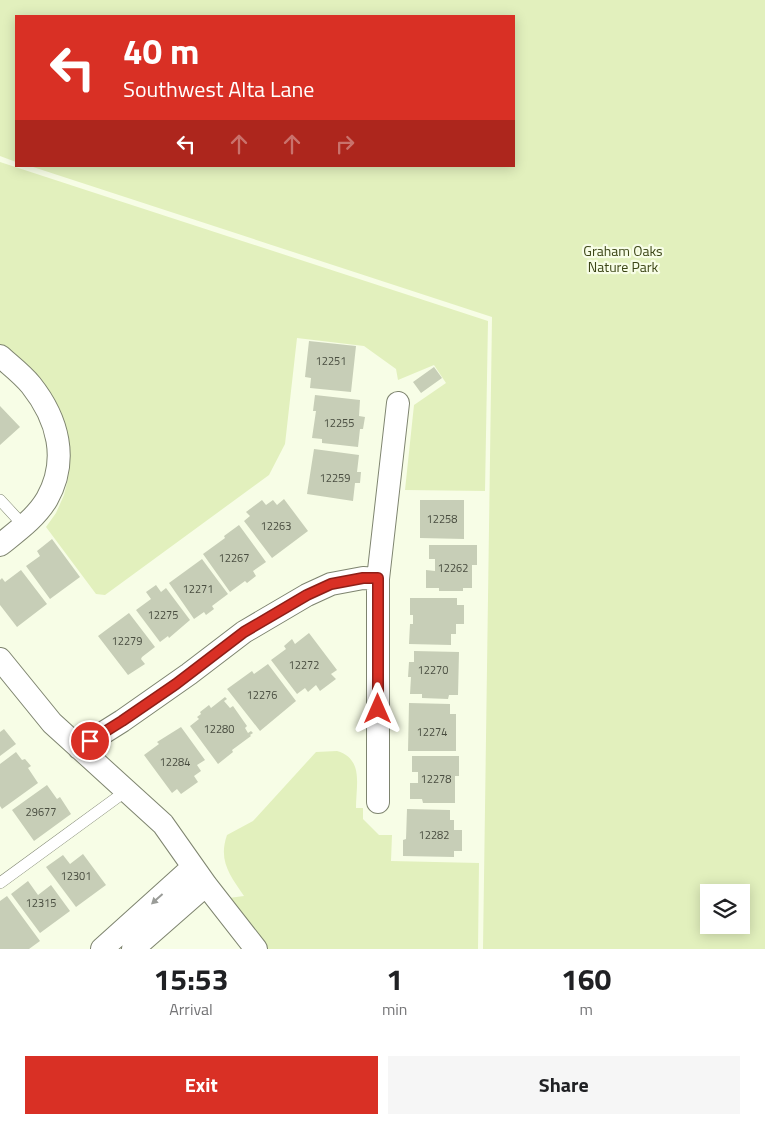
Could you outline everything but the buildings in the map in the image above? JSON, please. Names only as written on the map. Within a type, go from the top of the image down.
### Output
[{"type":"street","points":[[0,356],[30,385],[49,413],[59,442],[60,459],[56,479],[46,500],[24,526],[0,545]]},
{"type":"street","points":[[378,802],[378,578],[398,403]]},
{"type":"street","points":[[79,748],[130,716],[244,632],[307,595],[331,584],[363,578],[378,578]]},
{"type":"street","points":[[0,659],[52,723],[164,824],[206,885],[256,949]]},
{"type":"street","points":[[102,949],[193,867]]},
{"type":"street","points":[[133,949],[206,885]]},
{"type":"lane","points":[[0,500],[24,526]]},
{"type":"lane","points":[[0,883],[126,791]]},
{"type":"green space","name":"Graham Oaks Nature Park","points":[[0,0],[765,0],[765,949],[483,949],[492,317],[33,167],[515,167],[515,15],[15,15],[15,162],[0,156]]},
{"type":"green space","points":[[0,162],[488,321],[485,491],[405,490],[414,405],[446,383],[434,365],[398,380],[396,369],[364,346],[297,338],[285,444],[269,475],[105,595],[96,594],[46,527],[56,513],[64,495],[68,479],[70,454],[0,346]]},
{"type":"green space","points":[[337,751],[346,755],[355,766],[357,774],[356,808],[363,808],[363,819],[379,835],[392,835],[391,861],[479,863],[478,949],[266,949],[229,898],[244,896],[230,874],[225,860],[224,853],[227,835],[253,821],[316,752]]},
{"type":"route","points":[[90,741],[176,684],[244,632],[307,595],[331,584],[363,578],[378,578],[378,709]]}]
